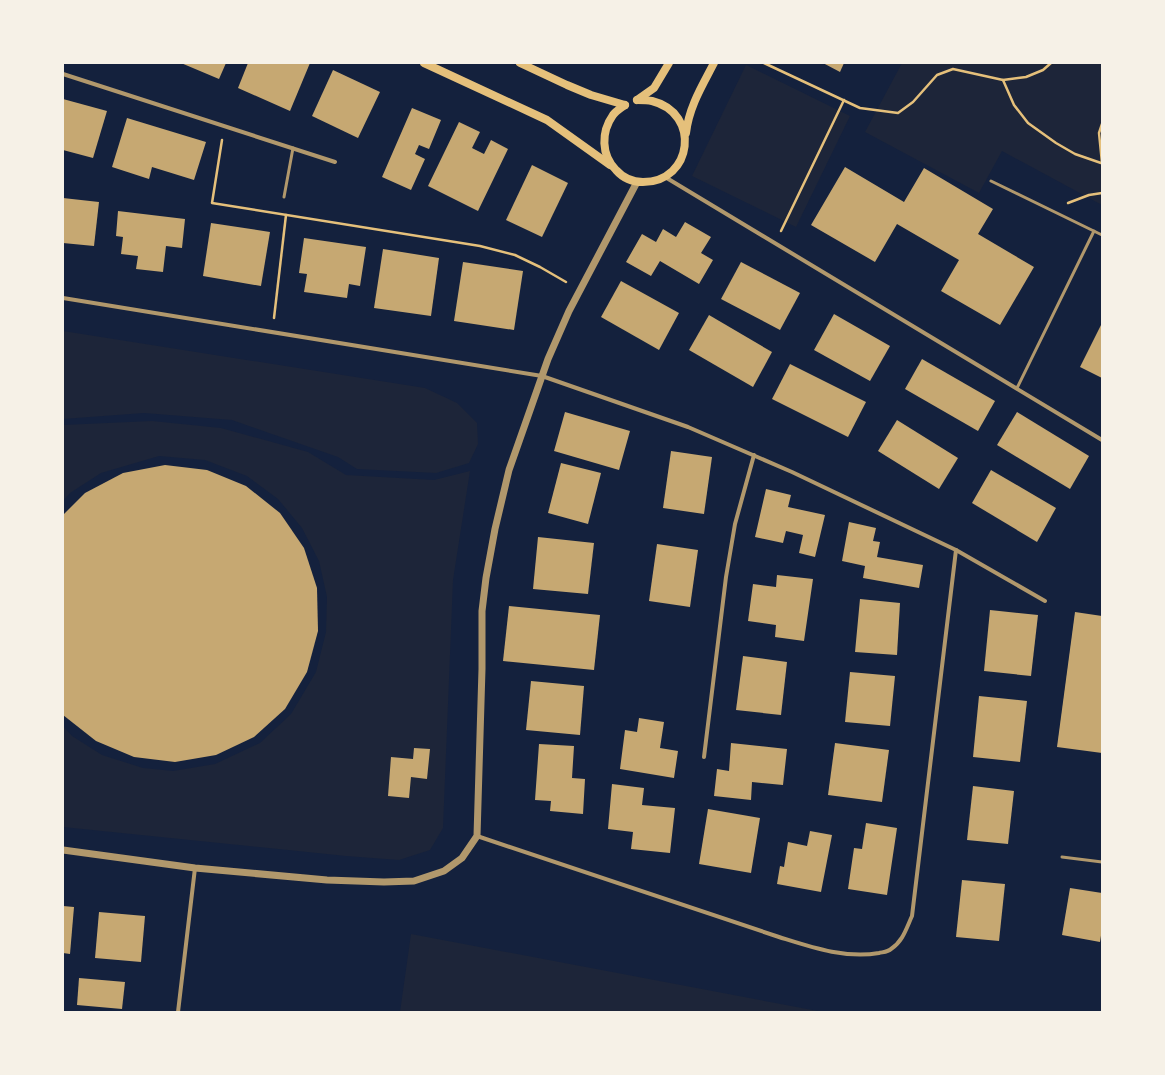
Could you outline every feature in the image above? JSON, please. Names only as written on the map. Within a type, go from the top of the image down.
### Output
[{"type":"main road","points":[[424,63],[547,120],[612,166],[619,173],[628,179],[637,182],[652,182],[665,177],[674,169],[681,159],[685,148],[687,123],[695,99],[714,63]]},
{"type":"main road","points":[[520,63],[591,95],[625,105]]},
{"type":"main road","points":[[637,100],[654,88],[669,63]]},
{"type":"main road","points":[[637,100],[651,100],[663,104],[674,112],[682,123],[686,136]]},
{"type":"main road","points":[[612,166],[606,154],[604,139],[610,120],[614,114],[625,105]]},
{"type":"street","points":[[63,74],[335,162]]},
{"type":"street","points":[[625,105],[637,100]]},
{"type":"street","points":[[665,177],[1102,440]]},
{"type":"street","points":[[63,850],[195,868],[327,880],[384,882],[414,881],[444,870],[462,858],[477,836],[482,669],[482,611],[486,578],[509,470],[548,359],[580,291],[637,182]]},
{"type":"street","points":[[63,298],[542,376],[688,427],[754,455],[847,497],[956,550],[1045,601]]},
{"type":"street","points":[[704,756],[726,578],[735,524],[754,455]]},
{"type":"street","points":[[477,836],[779,937],[829,952],[871,954],[889,950],[902,939],[912,916],[956,550]]},
{"type":"street","points":[[178,1012],[195,868]]},
{"type":"lane","points":[[284,197],[292,148]]},
{"type":"lane","points":[[991,181],[1102,235]]},
{"type":"lane","points":[[1017,388],[1094,231]]},
{"type":"lane","points":[[1062,857],[1102,862]]},
{"type":"path","points":[[764,63],[860,108],[898,113],[913,102],[937,75],[953,69],[1003,80],[1026,77],[1043,70],[1051,63]]},
{"type":"path","points":[[1003,80],[1014,105],[1028,123],[1056,143],[1075,154],[1102,163],[1099,133],[1102,124]]},
{"type":"path","points":[[775,243],[844,100]]},
{"type":"path","points":[[224,126],[212,203],[480,246],[515,255],[540,267],[580,291]]},
{"type":"path","points":[[1052,210],[1089,195],[1102,192]]},
{"type":"path","points":[[272,332],[286,215]]},
{"type":"shaded area","points":[[902,63],[1102,63],[1102,205],[1002,151],[979,193],[865,132]]},
{"type":"shaded area","points":[[746,65],[850,116],[796,227],[692,176]]},
{"type":"shaded area","points":[[63,331],[425,388],[457,403],[477,423],[478,444],[469,463],[436,473],[357,469],[338,457],[232,420],[144,413],[63,419]]},
{"type":"shaded area","points":[[152,421],[221,428],[308,452],[346,475],[434,480],[470,471],[453,580],[443,828],[430,850],[399,860],[63,827],[63,726],[72,736],[102,755],[143,768],[173,771],[215,764],[260,743],[291,714],[316,672],[326,632],[327,597],[319,561],[302,528],[278,499],[247,476],[205,460],[159,456],[101,473],[70,493],[63,501],[63,425]]},
{"type":"shaded area","points":[[411,934],[823,1012],[400,1012]]},
{"type":"building","points":[[181,63],[226,63],[219,79]]},
{"type":"building","points":[[248,63],[310,63],[290,111],[238,88]]},
{"type":"building","points":[[823,63],[844,63],[840,72]]},
{"type":"building","points":[[333,70],[380,92],[358,138],[312,116]]},
{"type":"building","points":[[63,99],[107,111],[93,158],[63,150]]},
{"type":"building","points":[[412,108],[441,120],[429,149],[419,145],[415,154],[425,159],[411,190],[382,177]]},
{"type":"building","points":[[127,118],[206,142],[194,180],[152,167],[149,179],[112,167]]},
{"type":"building","points":[[459,122],[480,132],[472,148],[484,154],[491,140],[508,149],[478,211],[428,186]]},
{"type":"building","points":[[532,165],[568,183],[542,237],[506,220]]},
{"type":"building","points":[[845,167],[904,202],[924,168],[993,209],[978,234],[1034,267],[1000,325],[941,291],[959,260],[897,224],[875,262],[811,225]]},
{"type":"building","points":[[63,198],[99,202],[94,246],[63,243]]},
{"type":"building","points":[[118,211],[185,219],[182,248],[166,246],[163,272],[136,269],[138,256],[121,254],[123,237],[116,236]]},
{"type":"building","points":[[685,222],[711,237],[701,253],[713,260],[699,284],[660,261],[651,276],[626,262],[642,234],[656,242],[663,229],[676,237]]},
{"type":"building","points":[[211,223],[270,232],[261,286],[203,276]]},
{"type":"building","points":[[304,238],[366,247],[360,286],[349,284],[347,298],[304,292],[307,274],[299,273]]},
{"type":"building","points":[[383,249],[439,258],[431,316],[374,308]]},
{"type":"building","points":[[463,262],[523,271],[514,330],[454,321]]},
{"type":"building","points":[[741,262],[800,293],[780,330],[721,299]]},
{"type":"building","points":[[621,281],[679,313],[659,350],[601,317]]},
{"type":"building","points":[[834,314],[890,346],[870,381],[814,350]]},
{"type":"building","points":[[709,315],[772,352],[753,387],[689,350]]},
{"type":"building","points":[[1102,323],[1102,378],[1080,367]]},
{"type":"building","points":[[922,359],[995,401],[978,431],[905,389]]},
{"type":"building","points":[[790,364],[866,402],[848,437],[772,399]]},
{"type":"building","points":[[565,412],[630,431],[619,470],[554,451]]},
{"type":"building","points":[[1017,412],[1089,456],[1070,489],[997,445]]},
{"type":"building","points":[[897,420],[958,458],[939,489],[878,451]]},
{"type":"building","points":[[671,451],[712,457],[704,514],[663,508]]},
{"type":"building","points":[[561,463],[601,473],[588,524],[548,513]]},
{"type":"building","points":[[165,465],[207,470],[246,486],[280,513],[304,548],[317,588],[318,631],[307,672],[285,709],[254,737],[216,755],[175,762],[134,757],[96,741],[63,715],[63,515],[85,493],[123,473]]},
{"type":"building","points":[[991,470],[1056,508],[1037,542],[972,503]]},
{"type":"building","points":[[766,489],[791,495],[788,507],[825,515],[815,557],[799,553],[803,535],[786,531],[783,543],[755,537]]},
{"type":"building","points":[[849,522],[876,528],[873,541],[880,542],[877,557],[923,565],[919,588],[863,578],[865,566],[842,561]]},
{"type":"building","points":[[538,537],[594,543],[588,594],[533,589]]},
{"type":"building","points":[[657,544],[698,550],[690,607],[649,601]]},
{"type":"building","points":[[777,575],[813,579],[804,641],[775,637],[776,625],[748,621],[753,584],[776,587]]},
{"type":"building","points":[[860,599],[900,603],[897,655],[855,652]]},
{"type":"building","points":[[509,606],[600,615],[594,670],[503,661]]},
{"type":"building","points":[[990,610],[1038,615],[1031,676],[984,671]]},
{"type":"building","points":[[1075,612],[1102,616],[1102,753],[1057,747]]},
{"type":"building","points":[[743,656],[787,662],[781,715],[736,710]]},
{"type":"building","points":[[850,672],[895,676],[890,726],[845,722]]},
{"type":"building","points":[[531,681],[584,686],[580,735],[526,730]]},
{"type":"building","points":[[979,696],[1027,701],[1020,762],[973,757]]},
{"type":"building","points":[[639,718],[664,722],[660,748],[678,751],[674,778],[620,769],[625,730],[637,732]]},
{"type":"building","points":[[731,743],[787,749],[783,785],[752,782],[751,800],[714,796],[717,769],[729,771]]},
{"type":"building","points":[[835,743],[889,750],[882,802],[828,795]]},
{"type":"building","points":[[539,744],[574,746],[572,778],[585,779],[583,814],[550,811],[551,801],[535,800]]},
{"type":"building","points":[[414,748],[430,749],[427,779],[411,777],[409,798],[388,796],[391,757],[413,759]]},
{"type":"building","points":[[612,784],[644,788],[642,805],[675,808],[670,853],[631,849],[633,832],[608,829]]},
{"type":"building","points":[[973,786],[1014,791],[1008,844],[967,840]]},
{"type":"building","points":[[708,809],[760,818],[751,873],[699,864]]},
{"type":"building","points":[[866,823],[897,828],[887,895],[848,889],[854,848],[862,849]]},
{"type":"building","points":[[810,831],[832,835],[821,892],[777,884],[780,866],[784,867],[788,842],[807,846]]},
{"type":"building","points":[[962,880],[1005,884],[999,941],[956,937]]},
{"type":"building","points":[[1070,888],[1102,893],[1102,929],[1100,942],[1062,935]]},
{"type":"building","points":[[63,906],[74,907],[70,954],[63,953]]},
{"type":"building","points":[[99,912],[145,916],[141,962],[95,958]]},
{"type":"building","points":[[79,978],[125,982],[122,1009],[77,1005]]}]
